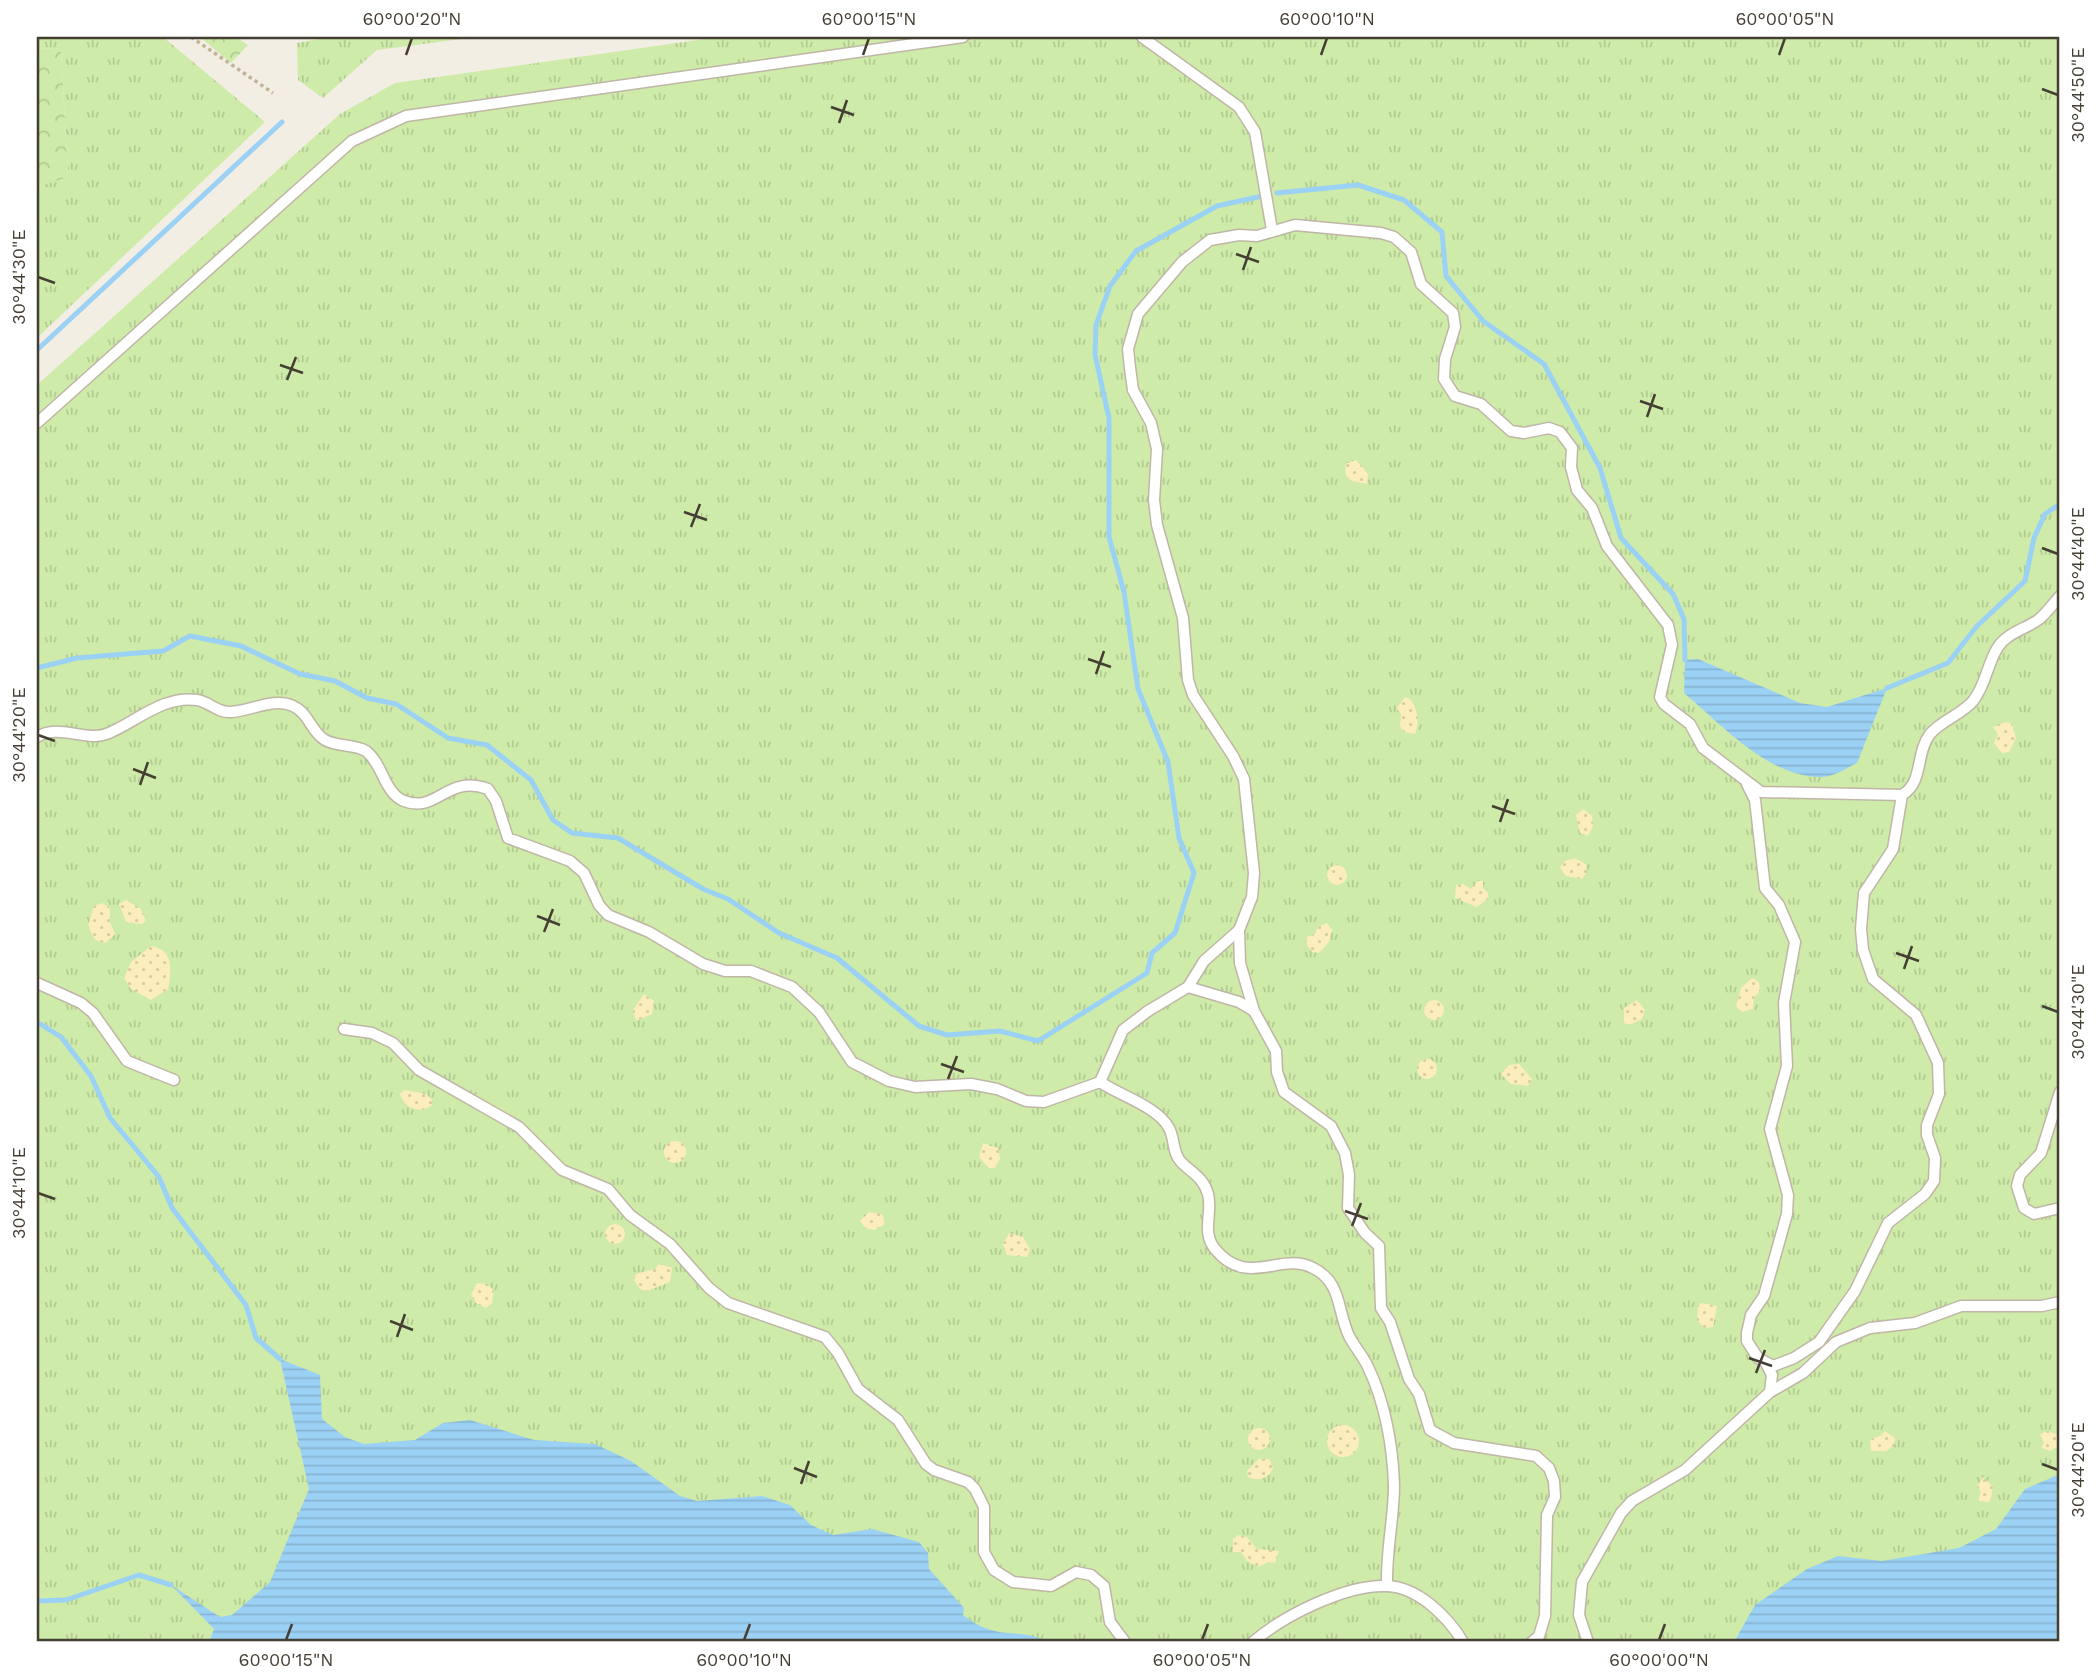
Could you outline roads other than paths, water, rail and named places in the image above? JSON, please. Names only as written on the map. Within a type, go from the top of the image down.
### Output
[{"type":"lane","points":[[37,424],[352,141],[406,116],[963,37]]},
{"type":"lane","points":[[1142,37],[1239,107],[1255,132],[1272,230]]},
{"type":"lane","points":[[1532,1642],[1539,1636],[1545,1616],[1547,1515],[1555,1497],[1552,1475],[1536,1456],[1454,1443],[1430,1430],[1419,1394],[1409,1379],[1390,1322],[1381,1308],[1379,1246],[1365,1233],[1348,1208],[1349,1175],[1345,1153],[1331,1126],[1284,1092],[1277,1072],[1276,1051],[1254,1012],[1240,963],[1239,930],[1252,897],[1254,873],[1244,779],[1233,756],[1193,695],[1188,680],[1183,618],[1157,525],[1154,500],[1157,449],[1151,423],[1133,390],[1128,349],[1138,314],[1182,262],[1210,240],[1239,235],[1257,236],[1295,225],[1381,233],[1394,237],[1411,253],[1422,284],[1452,313],[1455,327],[1445,359],[1444,379],[1450,390],[1455,396],[1480,404],[1511,431],[1524,433],[1549,428],[1567,438],[1572,448],[1571,467],[1577,490],[1592,509],[1607,546],[1668,625],[1672,645],[1660,697],[1664,704],[1690,724],[1703,748],[1761,792],[1787,795],[1813,791],[1842,795],[1902,796],[1911,790],[1917,778],[1919,758],[1927,739],[1935,729],[1971,702],[1982,688],[1997,648],[2007,638],[2037,620],[2060,596]]},
{"type":"lane","points":[[37,737],[52,732],[96,736],[107,734],[156,706],[188,699],[201,700],[227,713],[282,702],[292,705],[301,711],[326,740],[365,751],[379,767],[395,796],[404,801],[425,802],[454,786],[466,784],[488,789],[496,801],[508,838],[570,862],[584,873],[598,905],[608,915],[649,932],[703,964],[725,971],[751,971],[792,987],[819,1012],[852,1062],[889,1081],[915,1087],[971,1084],[997,1089],[1026,1101],[1044,1102],[1100,1082],[1124,1030],[1148,1011],[1188,988],[1204,961],[1239,930]]},
{"type":"lane","points":[[1746,781],[1755,800],[1765,888],[1784,914],[1795,942],[1784,1003],[1787,1066],[1770,1129],[1788,1195],[1787,1214],[1764,1296],[1751,1315],[1747,1333],[1752,1350],[1767,1365],[1772,1375],[1770,1392]]},
{"type":"lane","points":[[1767,1365],[1794,1358],[1819,1342],[1854,1291],[1888,1223],[1925,1194],[1934,1181],[1935,1158],[1927,1135],[1927,1125],[1939,1094],[1937,1063],[1916,1015],[1873,979],[1863,950],[1861,929],[1864,893],[1893,849],[1902,796]]},
{"type":"lane","points":[[37,983],[87,1008],[105,1026],[127,1061],[174,1080]]},
{"type":"lane","points":[[1188,988],[1238,1002],[1254,1012]]},
{"type":"lane","points":[[344,1029],[362,1030],[393,1043],[419,1070],[519,1127],[562,1170],[608,1189],[630,1215],[670,1244],[709,1288],[727,1303],[825,1337],[838,1353],[858,1389],[898,1420],[926,1464],[934,1470],[968,1482],[975,1489],[984,1507],[984,1552],[994,1570],[1013,1582],[1051,1586],[1076,1572],[1091,1575],[1104,1586],[1110,1622],[1125,1642]]},
{"type":"lane","points":[[1100,1082],[1124,1098],[1149,1106],[1168,1127],[1174,1152],[1182,1163],[1203,1181],[1209,1205],[1207,1230],[1212,1245],[1223,1259],[1240,1267],[1256,1270],[1303,1265],[1322,1273],[1333,1284],[1349,1335],[1370,1370],[1389,1429],[1394,1488],[1386,1550],[1387,1586]]},
{"type":"lane","points":[[2060,1092],[2047,1142],[2041,1153],[2020,1175],[2017,1186],[2024,1208],[2034,1214],[2060,1208]]},
{"type":"lane","points":[[1588,1642],[1579,1615],[1582,1582],[1617,1519],[1632,1501],[1685,1470],[1770,1392],[1803,1373],[1836,1342],[1858,1332],[1915,1323],[1961,1306],[2042,1306],[2060,1302]]},
{"type":"lane","points":[[1253,1642],[1287,1619],[1326,1600],[1387,1586],[1405,1591],[1442,1614],[1463,1642]]},
{"type":"water","points":[[1698,659],[1800,703],[1827,707],[1887,688],[1857,763],[1826,777],[1802,775],[1783,769],[1747,747],[1684,693],[1685,660]]},
{"type":"water","points":[[280,1359],[320,1375],[322,1419],[345,1437],[364,1444],[415,1440],[443,1423],[470,1420],[534,1440],[595,1444],[631,1461],[680,1496],[697,1501],[762,1496],[790,1505],[811,1525],[833,1535],[872,1529],[919,1542],[928,1553],[929,1569],[964,1608],[963,1615],[987,1629],[1038,1637],[1049,1642],[209,1642],[214,1629],[171,1585],[220,1617],[232,1615],[270,1582],[309,1489]]},
{"type":"water","points":[[2060,1474],[2060,1642],[1734,1642],[1755,1605],[1807,1569],[1838,1556],[1882,1561],[1959,1548],[1996,1529],[2025,1489]]},
{"type":"waterway","points":[[37,350],[282,122]]},
{"type":"waterway","points":[[1277,193],[1358,185],[1404,200],[1442,232],[1446,276],[1483,321],[1544,364],[1600,468],[1621,538],[1673,594],[1684,619],[1685,660]]},
{"type":"waterway","points":[[37,668],[77,658],[163,651],[190,636],[241,646],[300,674],[335,681],[367,698],[396,704],[448,738],[487,745],[531,780],[553,820],[572,833],[618,838],[703,889],[728,899],[779,933],[837,958],[919,1026],[947,1035],[1000,1031],[1038,1041],[1147,973],[1152,953],[1175,933],[1194,873],[1179,838],[1168,762],[1138,689],[1124,592],[1109,537],[1109,418],[1095,355],[1096,325],[1110,286],[1136,251],[1217,206],[1258,197]]},
{"type":"waterway","points":[[1887,688],[1948,663],[1977,626],[2025,581],[2034,538],[2045,514],[2060,504]]},
{"type":"waterway","points":[[37,1022],[61,1037],[91,1076],[110,1118],[159,1177],[172,1208],[246,1305],[256,1338],[280,1359]]},
{"type":"waterway","points":[[37,1601],[66,1600],[139,1575],[171,1585]]}]
